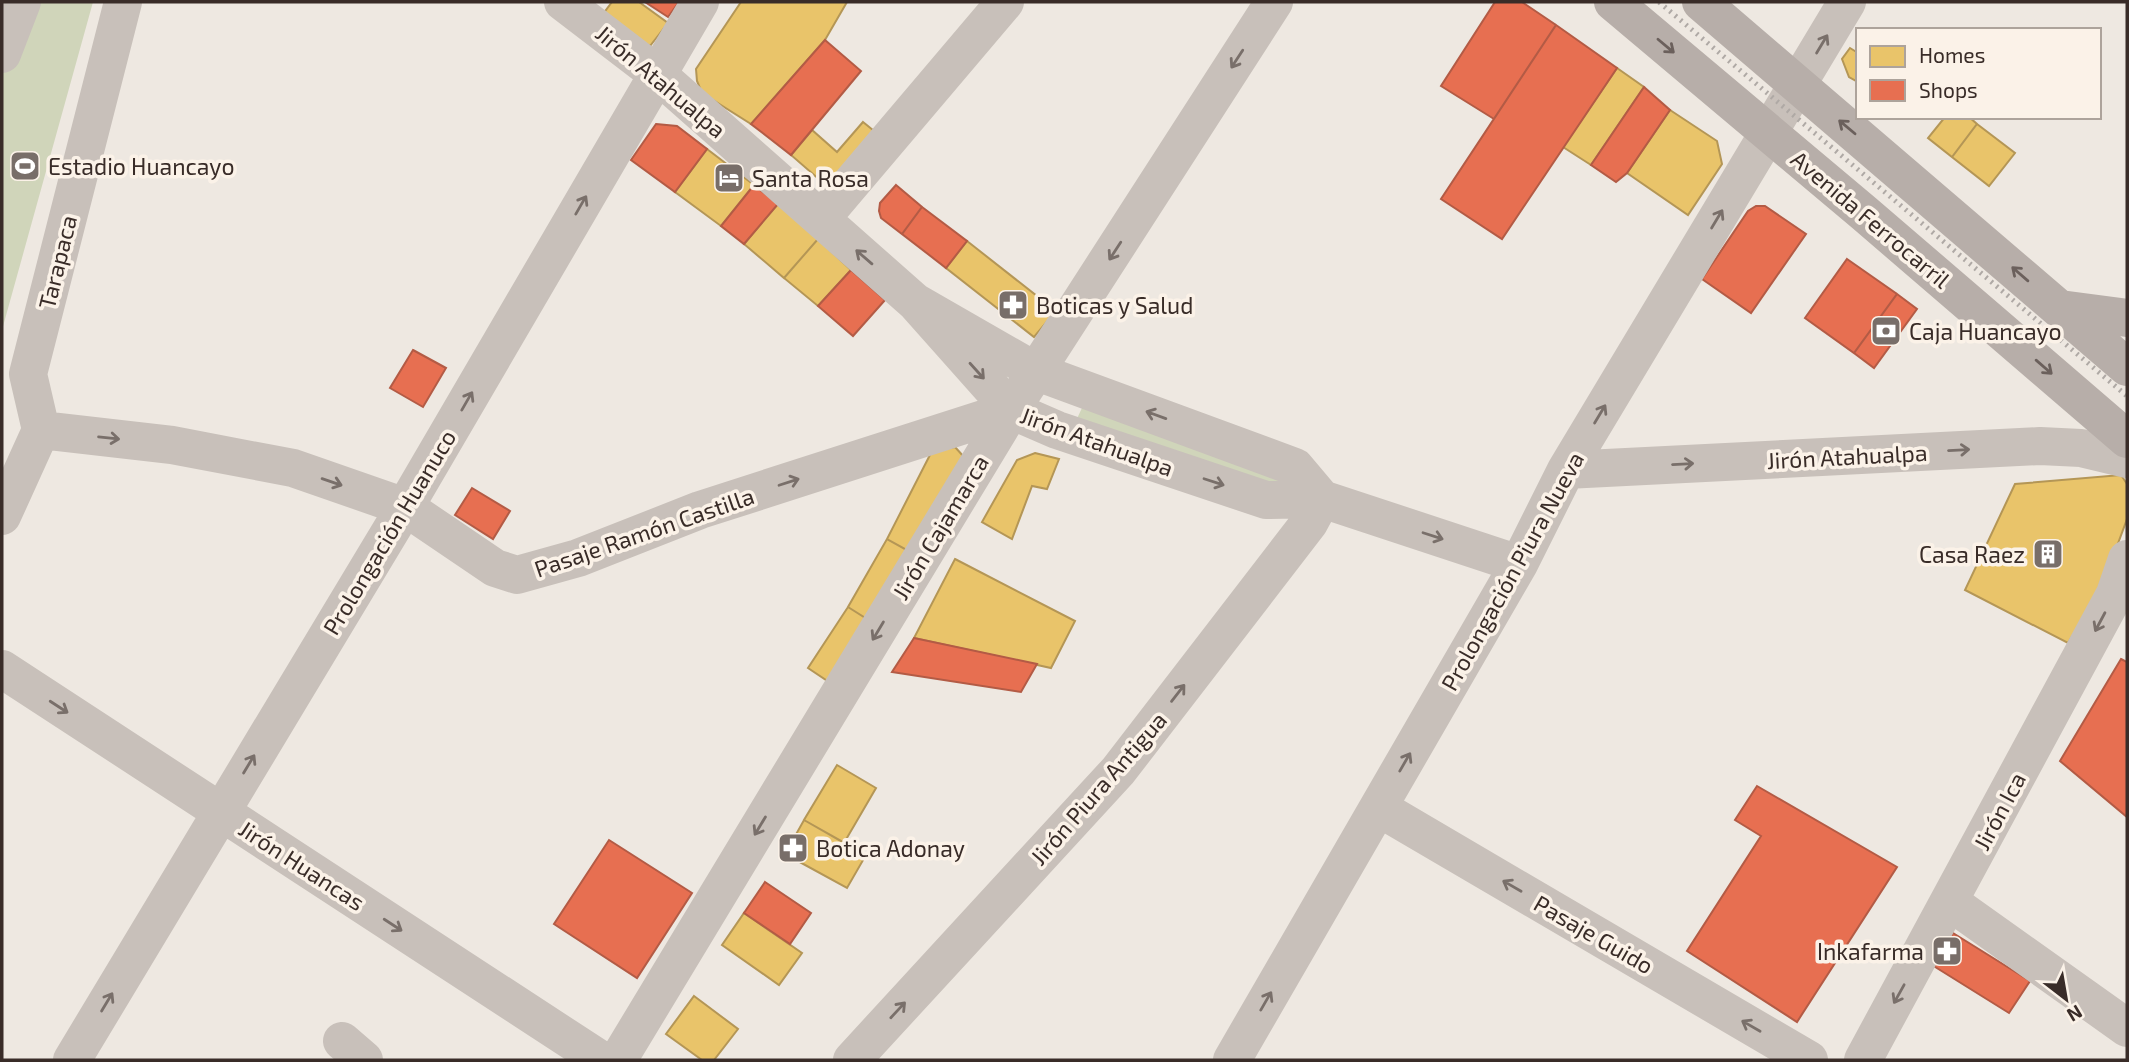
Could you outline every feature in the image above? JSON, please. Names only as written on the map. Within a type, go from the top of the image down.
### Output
[{"type":"main road","name":"Avenida Ferrocarril","points":[[1613,2],[2127,439]]},
{"type":"main road","points":[[1701,2],[2127,367]]},
{"type":"main road","points":[[2060,309],[2127,318]]},
{"type":"street","points":[[2,54],[22,2]]},
{"type":"street","name":"Tarapaca","points":[[41,430],[15,371],[123,2]]},
{"type":"street","name":"Jirón Atahualpa","points":[[563,2],[657,74],[915,302],[1011,410],[1057,430],[1266,499],[1322,499],[1520,564]]},
{"type":"street","name":"Prolongación Huanuco","points":[[72,1060],[405,507],[700,2]]},
{"type":"street","points":[[821,219],[1005,2]]},
{"type":"street","name":"Jirón Cajamarca","points":[[618,1060],[1011,410],[1274,2]]},
{"type":"street","name":"Prolongación Piura Nueva","points":[[1232,1060],[1520,564],[1566,470],[1847,2]]},
{"type":"street","name":"Jirón Atahualpa","points":[[915,302],[1037,372],[1296,467],[1322,499]]},
{"type":"street","name":"Pasaje Ramón Castilla","points":[[41,430],[172,445],[293,468],[405,507],[495,568],[517,575],[578,558],[700,510],[1011,410]]},
{"type":"street","points":[[2,516],[41,430]]},
{"type":"street","name":"Jirón Atahualpa","points":[[1566,470],[2040,446],[2081,448],[2127,459]]},
{"type":"street","name":"Jirón Piura Antigua","points":[[852,1060],[1118,771],[1309,523],[1322,499]]},
{"type":"street","name":"Jirón Ica","points":[[1863,1060],[2115,594],[2127,559]]},
{"type":"street","name":"Jirón Huancas","points":[[2,669],[601,1060]]},
{"type":"street","name":"Pasaje Guido","points":[[1379,808],[1810,1060]]},
{"type":"street","points":[[1950,902],[2127,1028]]},
{"type":"green space","name":"Estadio Huancayo","points":[[2,2],[93,2],[2,330]]},
{"type":"green space","points":[[1087,397],[1268,465],[1297,495],[1075,423]]},
{"type":"building: Homes","points":[[612,2],[639,2],[668,23],[650,46],[600,18]]},
{"type":"building: Homes","points":[[741,2],[847,2],[825,40],[751,124],[702,93],[696,69]]},
{"type":"building: Homes","points":[[1850,48],[1856,52],[1856,81],[1849,77],[1842,59]]},
{"type":"building: Homes","points":[[1617,68],[1644,87],[1591,165],[1563,147]]},
{"type":"building: Homes","points":[[1670,110],[1717,141],[1722,164],[1688,215],[1627,173]]},
{"type":"building: Homes","points":[[1943,119],[1971,119],[1977,124],[1952,157],[1928,138]]},
{"type":"building: Homes","points":[[863,122],[884,139],[829,188],[791,155],[812,130],[837,152]]},
{"type":"building: Homes","points":[[1977,124],[2015,153],[1989,186],[1952,157]]},
{"type":"building: Homes","points":[[707,149],[754,185],[721,226],[675,192]]},
{"type":"building: Homes","points":[[778,204],[818,239],[784,278],[744,244]]},
{"type":"building: Homes","points":[[818,239],[851,270],[818,306],[784,278]]},
{"type":"building: Homes","points":[[967,241],[1056,311],[1034,337],[946,268]]},
{"type":"building: Homes","points":[[955,447],[964,457],[914,554],[887,539],[932,451]]},
{"type":"building: Homes","points":[[1035,453],[1059,459],[1047,489],[1032,486],[1012,539],[982,522],[1017,460]]},
{"type":"building: Homes","name":"Casa Raez","points":[[2121,475],[2127,484],[2127,519],[2100,592],[2068,643],[1965,590],[2015,484]]},
{"type":"building: Homes","points":[[887,539],[914,554],[875,624],[848,607]]},
{"type":"building: Homes","points":[[955,559],[1075,621],[1051,668],[914,638]]},
{"type":"building: Homes","points":[[848,607],[875,624],[835,686],[808,668]]},
{"type":"building: Homes","points":[[837,765],[876,788],[844,843],[804,820]]},
{"type":"building: Homes","points":[[804,820],[866,855],[847,888],[785,854]]},
{"type":"building: Homes","points":[[744,913],[802,953],[779,985],[722,945]]},
{"type":"building: Homes","points":[[694,996],[738,1029],[714,1060],[702,1060],[666,1034]]},
{"type":"building: Shops","points":[[645,2],[679,2],[668,17]]},
{"type":"building: Shops","points":[[1495,2],[1522,2],[1556,25],[1494,119],[1441,86]]},
{"type":"building: Shops","points":[[1556,25],[1617,68],[1502,239],[1441,199]]},
{"type":"building: Shops","points":[[825,40],[861,71],[791,155],[751,124]]},
{"type":"building: Shops","points":[[1644,87],[1670,110],[1627,173],[1616,182],[1591,165]]},
{"type":"building: Shops","points":[[656,124],[677,126],[707,149],[675,192],[631,160]]},
{"type":"building: Shops","points":[[754,185],[778,204],[744,244],[721,226]]},
{"type":"building: Shops","points":[[896,185],[922,207],[902,234],[881,218],[879,211],[880,203]]},
{"type":"building: Shops","points":[[1756,206],[1765,206],[1806,234],[1751,313],[1702,279],[1748,211]]},
{"type":"building: Shops","points":[[922,207],[967,241],[946,268],[902,234]]},
{"type":"building: Shops","points":[[1847,259],[1897,294],[1854,353],[1805,318]]},
{"type":"building: Shops","points":[[851,270],[885,300],[853,336],[818,306]]},
{"type":"building: Shops","name":"Caja Huancayo","points":[[1897,294],[1917,309],[1874,368],[1854,353]]},
{"type":"building: Shops","points":[[413,350],[446,368],[423,407],[390,388]]},
{"type":"building: Shops","points":[[472,488],[510,511],[493,539],[455,515]]},
{"type":"building: Shops","points":[[914,638],[1037,664],[1021,692],[892,672]]},
{"type":"building: Shops","points":[[2121,659],[2127,662],[2127,817],[2060,761]]},
{"type":"building: Shops","points":[[1757,786],[1897,867],[1797,1022],[1687,951],[1761,836],[1735,820]]},
{"type":"building: Shops","points":[[609,840],[692,893],[637,978],[554,924]]},
{"type":"building: Shops","points":[[765,882],[811,913],[790,944],[744,913]]},
{"type":"building: Shops","points":[[1953,933],[2030,981],[2009,1013],[1932,965]]},
{"type":"railway","points":[[1659,2],[2127,396]]},
{"type":"place","name":"Estadio Huancayo","points":[[25,166]]},
{"type":"place","name":"Santa Rosa","points":[[729,178]]},
{"type":"place","name":"Boticas y Salud","points":[[1013,305]]},
{"type":"place","name":"Caja Huancayo","points":[[1886,331]]},
{"type":"place","name":"Casa Raez","points":[[2048,554]]},
{"type":"place","name":"Botica Adonay","points":[[793,848]]},
{"type":"place","name":"Inkafarma","points":[[1947,951]]}]
